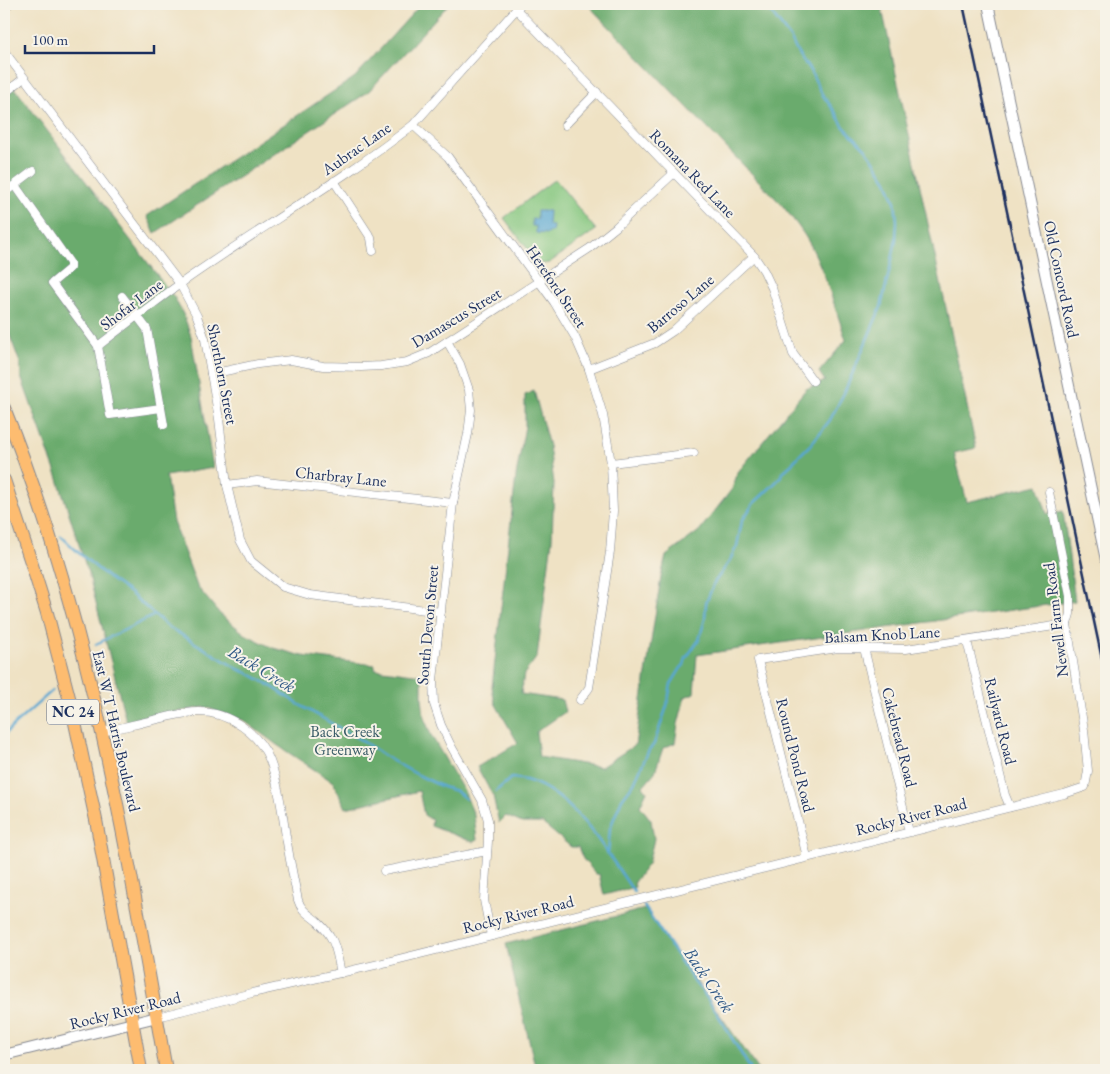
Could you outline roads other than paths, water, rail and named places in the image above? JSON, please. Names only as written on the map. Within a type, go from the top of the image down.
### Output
[{"type":"main road","name":"East W T Harris Boulevard","points":[[4,408],[31,481],[80,640],[125,841],[166,1070]]},
{"type":"main road","name":"NC 24","points":[[4,480],[47,613],[72,709],[90,791],[141,1070]]},
{"type":"street","points":[[4,8],[9,4]]},
{"type":"street","name":"Old Concord Road","points":[[988,4],[1106,560]]},
{"type":"street","name":"Romana Red Lane","points":[[519,6],[596,92],[754,256],[772,288],[793,354],[813,380]]},
{"type":"street","name":"Aubrac Lane","points":[[180,284],[334,181],[413,124],[519,6]]},
{"type":"street","name":"Shorthorn Street","points":[[4,51],[180,284],[197,316],[211,374],[227,486],[240,540],[251,561],[284,587],[310,595],[440,612]]},
{"type":"street","points":[[4,94],[24,78]]},
{"type":"street","points":[[565,125],[596,92]]},
{"type":"street","name":"Hereford Street","points":[[413,124],[448,157],[554,302],[575,337],[589,369],[603,415],[611,463],[613,511],[610,552],[589,688],[580,700]]},
{"type":"street","points":[[4,193],[33,171]]},
{"type":"street","name":"Damascus Street","points":[[211,374],[258,364],[291,360],[323,366],[381,366],[407,362],[429,353],[590,248],[616,227],[674,173]]},
{"type":"street","points":[[334,181],[371,238],[373,251]]},
{"type":"street","points":[[15,185],[70,263],[70,268],[52,283],[98,346],[110,415],[161,408]]},
{"type":"street","name":"Barroso Lane","points":[[589,369],[655,343],[672,331],[754,256]]},
{"type":"street","name":"Shofar Lane","points":[[98,346],[180,284]]},
{"type":"street","points":[[122,296],[147,329],[164,425]]},
{"type":"street","name":"South Devon Street","points":[[447,341],[460,364],[469,390],[471,410],[468,434],[453,503],[433,680],[434,704],[451,746],[482,800],[488,820],[484,900],[490,936]]},
{"type":"street","points":[[611,463],[694,453]]},
{"type":"street","name":"Charbray Lane","points":[[227,486],[257,481],[453,503]]},
{"type":"street","name":"Newell Farm Road","points":[[1039,799],[1085,787],[1088,771],[1084,730],[1067,624],[1070,614],[1070,596],[1049,492]]},
{"type":"street","name":"Balsam Knob Lane","points":[[758,660],[838,648],[906,649],[1067,624]]},
{"type":"street","name":"Railyard Road","points":[[967,641],[1005,795],[1010,807]]},
{"type":"street","name":"Cakebread Road","points":[[864,648],[909,832]]},
{"type":"street","name":"Round Pond Road","points":[[758,660],[807,857]]},
{"type":"street","points":[[102,732],[177,715],[200,712],[227,717],[256,738],[270,761],[273,770],[299,902],[304,911],[318,922],[331,937],[341,973]]},
{"type":"street","name":"Rocky River Road","points":[[4,1055],[1039,799]]},
{"type":"street","points":[[384,871],[487,851]]},
{"type":"water","points":[[537,211],[549,211],[548,225],[553,226],[552,232],[548,232],[548,234],[536,233],[536,226],[532,226],[532,219],[537,219]]},
{"type":"waterway","points":[[608,854],[610,828],[622,799],[634,783],[648,752],[654,744],[667,706],[671,684],[699,640],[705,619],[706,603],[714,583],[729,562],[737,546],[742,521],[753,504],[782,476],[783,472],[812,443],[830,420],[844,393],[881,307],[896,239],[895,202],[887,181],[866,149],[844,127],[822,94],[791,39],[767,4]]},
{"type":"waterway","name":"Back Creek","points":[[61,536],[167,626],[238,669],[271,686],[391,760],[443,787],[456,791],[466,799]]},
{"type":"waterway","points":[[96,644],[155,615]]},
{"type":"waterway","points":[[4,735],[53,690]]},
{"type":"waterway","name":"Back Creek","points":[[496,791],[511,778],[531,782],[549,791],[567,804],[583,820],[634,892]]},
{"type":"waterway","name":"Back Creek","points":[[644,906],[717,1013],[751,1070]]},
{"type":"railway","points":[[963,4],[1106,678]]},
{"type":"park label","name":"Back Creek Greenway","points":[[345,740]]}]
